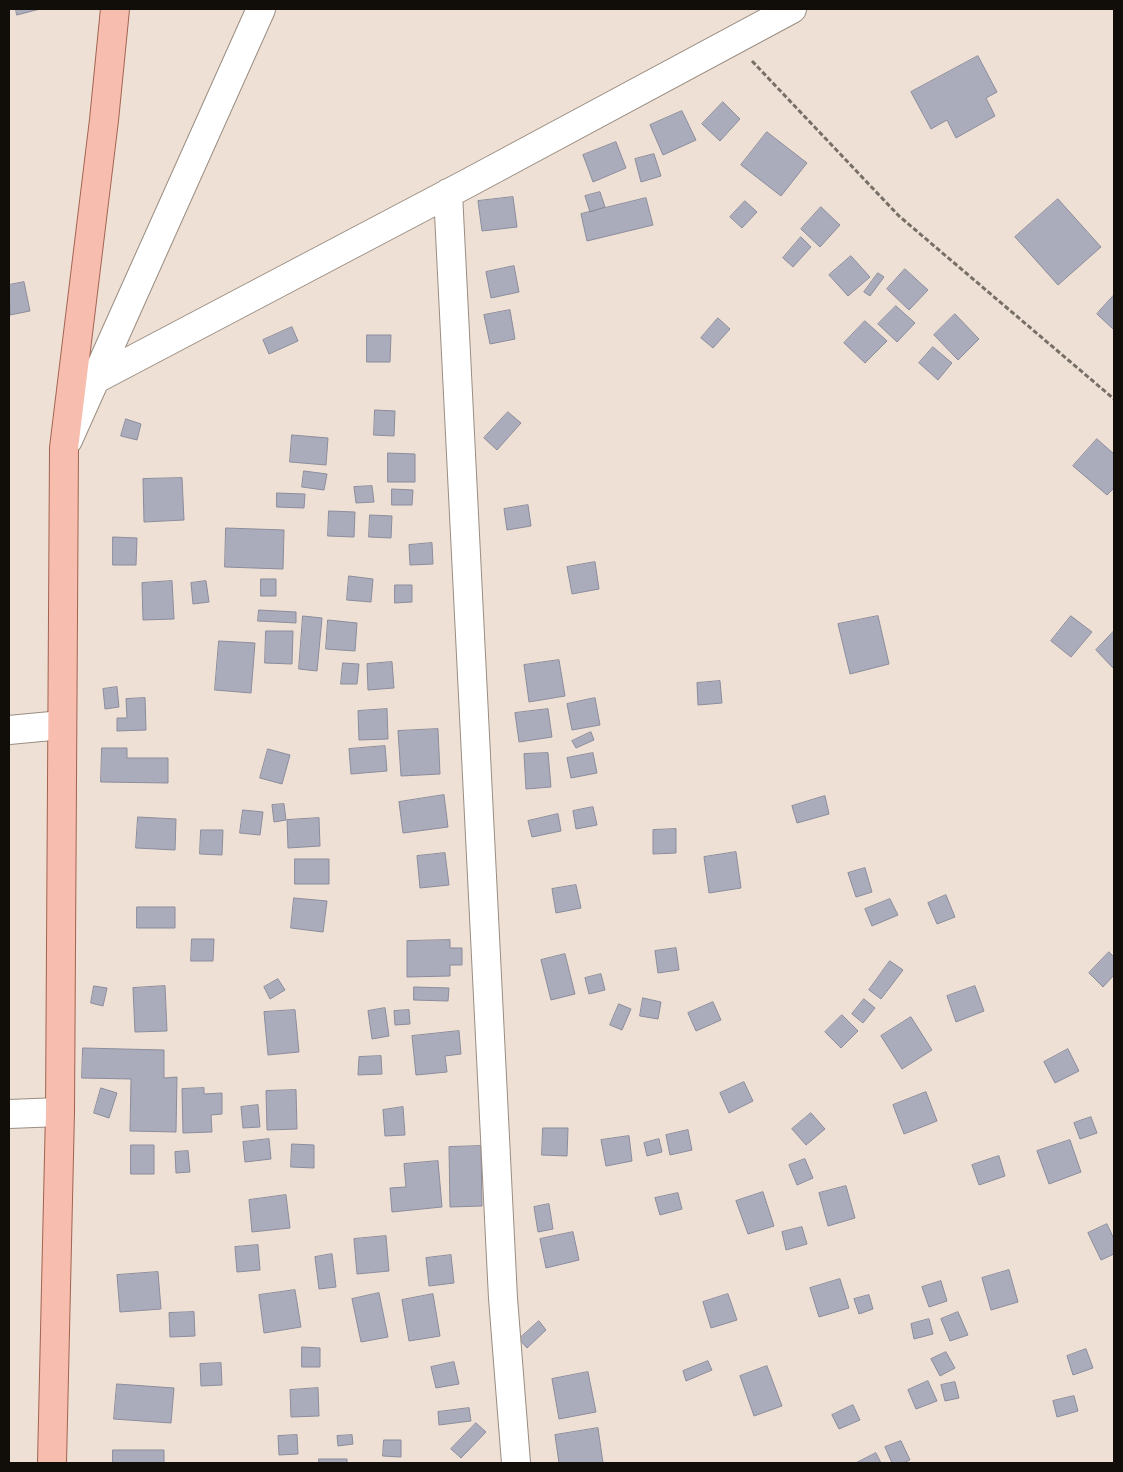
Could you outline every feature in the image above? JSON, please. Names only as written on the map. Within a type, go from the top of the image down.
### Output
[{"type":"main road","points":[[52,1463],[60,1112],[64,448],[104,120],[115,9]]},
{"type":"street","points":[[64,448],[261,9]]},
{"type":"street","points":[[96,379],[792,9]]},
{"type":"street","points":[[448,193],[503,1298],[516,1463]]},
{"type":"street","points":[[9,730],[62,725]]},
{"type":"street","points":[[9,1114],[60,1112]]},
{"type":"path","points":[[732,41],[899,216],[1114,399]]},
{"type":"building","points":[[16,9],[40,9],[17,15]]},
{"type":"building","points":[[978,56],[997,92],[986,98],[995,116],[956,138],[947,120],[931,129],[911,92]]},
{"type":"building","points":[[723,102],[740,119],[720,141],[702,124]]},
{"type":"building","points":[[682,111],[696,140],[663,155],[650,125]]},
{"type":"building","points":[[767,132],[807,163],[781,196],[741,165]]},
{"type":"building","points":[[616,142],[626,168],[593,182],[583,155]]},
{"type":"building","points":[[654,154],[661,176],[641,182],[635,159]]},
{"type":"building","points":[[600,192],[605,207],[590,212],[585,196]]},
{"type":"building","points":[[513,197],[517,227],[482,231],[478,201]]},
{"type":"building","points":[[646,198],[653,225],[587,241],[581,214]]},
{"type":"building","points":[[1058,199],[1101,247],[1058,285],[1015,237]]},
{"type":"building","points":[[745,201],[757,212],[742,228],[730,217]]},
{"type":"building","points":[[821,207],[840,225],[820,247],[801,229]]},
{"type":"building","points":[[801,237],[811,247],[793,267],[783,258]]},
{"type":"building","points":[[851,256],[870,277],[848,296],[829,275]]},
{"type":"building","points":[[514,266],[519,292],[491,298],[486,272]]},
{"type":"building","points":[[905,269],[928,290],[909,310],[887,289]]},
{"type":"building","points":[[878,273],[884,277],[870,296],[864,292]]},
{"type":"building","points":[[24,282],[30,311],[10,315],[9,285]]},
{"type":"building","points":[[1114,295],[1114,330],[1097,314]]},
{"type":"building","points":[[896,306],[915,323],[897,342],[878,324]]},
{"type":"building","points":[[510,310],[515,339],[490,344],[484,315]]},
{"type":"building","points":[[955,314],[979,339],[958,360],[934,335]]},
{"type":"building","points":[[718,318],[730,329],[713,348],[701,338]]},
{"type":"building","points":[[865,321],[887,341],[865,363],[844,343]]},
{"type":"building","points":[[292,327],[298,341],[269,354],[263,340]]},
{"type":"building","points":[[367,335],[391,335],[390,362],[367,362]]},
{"type":"building","points":[[933,347],[952,363],[938,380],[919,363]]},
{"type":"building","points":[[375,410],[395,411],[394,436],[374,435]]},
{"type":"building","points":[[508,412],[521,423],[497,450],[484,438]]},
{"type":"building","points":[[126,419],[141,424],[137,440],[121,436]]},
{"type":"building","points":[[292,435],[328,438],[326,465],[290,462]]},
{"type":"building","points":[[1097,439],[1114,454],[1114,488],[1107,495],[1073,466]]},
{"type":"building","points":[[388,453],[415,454],[415,482],[388,482]]},
{"type":"building","points":[[304,471],[327,474],[324,490],[302,487]]},
{"type":"building","points":[[182,478],[184,520],[144,522],[143,479]]},
{"type":"building","points":[[372,486],[374,502],[356,503],[354,487]]},
{"type":"building","points":[[392,489],[413,490],[412,505],[392,505]]},
{"type":"building","points":[[277,493],[305,494],[304,508],[277,507]]},
{"type":"building","points":[[528,505],[531,526],[507,530],[504,509]]},
{"type":"building","points":[[329,511],[355,512],[354,537],[328,536]]},
{"type":"building","points":[[370,515],[392,516],[391,538],[369,537]]},
{"type":"building","points":[[226,528],[284,530],[283,569],[225,567]]},
{"type":"building","points":[[113,537],[137,538],[136,565],[113,565]]},
{"type":"building","points":[[432,543],[433,564],[410,565],[409,545]]},
{"type":"building","points":[[595,562],[599,589],[572,594],[567,567]]},
{"type":"building","points":[[349,576],[373,579],[371,602],[347,600]]},
{"type":"building","points":[[261,579],[276,579],[276,596],[261,596]]},
{"type":"building","points":[[172,581],[174,619],[143,620],[142,583]]},
{"type":"building","points":[[206,581],[209,602],[193,604],[191,583]]},
{"type":"building","points":[[395,585],[412,585],[412,602],[395,603]]},
{"type":"building","points":[[259,610],[296,612],[296,623],[258,621]]},
{"type":"building","points":[[303,616],[322,618],[317,671],[299,669]]},
{"type":"building","points":[[878,616],[889,664],[850,674],[838,624]]},
{"type":"building","points":[[1071,616],[1092,632],[1071,657],[1051,641]]},
{"type":"building","points":[[328,620],[357,623],[355,651],[326,649]]},
{"type":"building","points":[[266,631],[293,631],[292,664],[265,663]]},
{"type":"building","points":[[1114,631],[1114,669],[1096,650]]},
{"type":"building","points":[[219,641],[255,643],[251,693],[215,690]]},
{"type":"building","points":[[559,660],[565,696],[529,702],[524,665]]},
{"type":"building","points":[[392,662],[394,688],[368,690],[367,664]]},
{"type":"building","points":[[343,663],[359,664],[357,684],[341,684]]},
{"type":"building","points":[[720,681],[722,703],[698,705],[697,683]]},
{"type":"building","points":[[117,687],[119,707],[105,709],[103,689]]},
{"type":"building","points":[[145,698],[146,730],[117,731],[117,718],[127,718],[126,699]]},
{"type":"building","points":[[595,698],[600,725],[572,730],[567,704]]},
{"type":"building","points":[[387,709],[388,739],[359,740],[358,711]]},
{"type":"building","points":[[548,709],[552,737],[519,742],[515,713]]},
{"type":"building","points":[[438,729],[440,774],[401,776],[398,731]]},
{"type":"building","points":[[591,732],[594,740],[576,748],[572,741]]},
{"type":"building","points":[[385,746],[387,771],[351,774],[349,749]]},
{"type":"building","points":[[102,748],[127,748],[127,758],[168,758],[168,783],[101,782]]},
{"type":"building","points":[[268,749],[290,755],[282,784],[260,778]]},
{"type":"building","points":[[548,753],[551,787],[526,789],[524,754]]},
{"type":"building","points":[[593,753],[597,773],[571,778],[567,758]]},
{"type":"building","points":[[444,795],[448,827],[403,833],[399,802]]},
{"type":"building","points":[[825,796],[829,814],[797,823],[792,806]]},
{"type":"building","points":[[284,804],[286,820],[274,822],[272,805]]},
{"type":"building","points":[[593,807],[597,825],[576,829],[573,811]]},
{"type":"building","points":[[243,810],[263,812],[260,835],[240,833]]},
{"type":"building","points":[[558,814],[561,831],[532,837],[528,821]]},
{"type":"building","points":[[138,817],[176,819],[175,850],[136,848]]},
{"type":"building","points":[[319,818],[320,846],[288,848],[287,820]]},
{"type":"building","points":[[676,829],[676,853],[653,854],[653,830]]},
{"type":"building","points":[[201,830],[223,830],[222,855],[200,854]]},
{"type":"building","points":[[736,852],[741,888],[709,893],[704,857]]},
{"type":"building","points":[[445,853],[449,885],[420,888],[417,856]]},
{"type":"building","points":[[295,859],[329,859],[329,884],[295,884]]},
{"type":"building","points":[[865,868],[872,892],[856,897],[848,873]]},
{"type":"building","points":[[576,885],[581,908],[556,913],[552,889]]},
{"type":"building","points":[[946,895],[955,917],[937,924],[928,903]]},
{"type":"building","points":[[294,898],[327,901],[323,932],[291,928]]},
{"type":"building","points":[[890,899],[898,915],[872,926],[865,909]]},
{"type":"building","points":[[137,907],[175,907],[175,928],[137,928]]},
{"type":"building","points":[[192,939],[214,939],[213,961],[191,961]]},
{"type":"building","points":[[450,940],[450,948],[462,948],[462,965],[450,965],[450,976],[407,977],[407,941]]},
{"type":"building","points":[[676,948],[679,970],[658,973],[655,951]]},
{"type":"building","points":[[1109,952],[1114,957],[1114,975],[1103,987],[1089,973]]},
{"type":"building","points":[[565,954],[575,994],[551,1000],[541,960]]},
{"type":"building","points":[[890,961],[903,970],[881,999],[869,990]]},
{"type":"building","points":[[601,974],[605,990],[589,994],[585,978]]},
{"type":"building","points":[[278,979],[285,990],[270,999],[264,987]]},
{"type":"building","points":[[94,986],[107,988],[103,1006],[91,1003]]},
{"type":"building","points":[[165,986],[167,1031],[135,1032],[133,988]]},
{"type":"building","points":[[975,986],[984,1011],[956,1022],[947,996]]},
{"type":"building","points":[[414,987],[449,988],[448,1001],[414,1000]]},
{"type":"building","points":[[643,998],[661,1002],[658,1019],[640,1016]]},
{"type":"building","points":[[864,999],[875,1008],[863,1023],[852,1014]]},
{"type":"building","points":[[713,1002],[721,1020],[696,1031],[688,1013]]},
{"type":"building","points":[[619,1004],[631,1009],[622,1030],[610,1025]]},
{"type":"building","points":[[385,1008],[389,1036],[372,1039],[368,1011]]},
{"type":"building","points":[[295,1010],[299,1052],[268,1055],[264,1012]]},
{"type":"building","points":[[409,1010],[410,1024],[395,1025],[394,1011]]},
{"type":"building","points":[[842,1015],[858,1031],[841,1048],[825,1032]]},
{"type":"building","points":[[911,1017],[932,1050],[902,1069],[881,1036]]},
{"type":"building","points":[[459,1031],[461,1054],[445,1056],[447,1072],[416,1075],[412,1036]]},
{"type":"building","points":[[83,1048],[164,1050],[164,1078],[177,1077],[176,1132],[130,1131],[131,1079],[82,1078]]},
{"type":"building","points":[[1068,1049],[1079,1071],[1055,1083],[1044,1062]]},
{"type":"building","points":[[381,1056],[382,1074],[358,1075],[359,1057]]},
{"type":"building","points":[[744,1082],[753,1101],[729,1113],[720,1093]]},
{"type":"building","points":[[101,1088],[117,1093],[109,1118],[94,1113]]},
{"type":"building","points":[[204,1088],[204,1094],[222,1093],[222,1114],[211,1115],[212,1132],[183,1133],[182,1089]]},
{"type":"building","points":[[296,1090],[297,1129],[267,1130],[266,1091]]},
{"type":"building","points":[[926,1092],[937,1121],[904,1134],[893,1105]]},
{"type":"building","points":[[258,1105],[260,1127],[243,1128],[241,1107]]},
{"type":"building","points":[[403,1107],[405,1135],[385,1136],[383,1110]]},
{"type":"building","points":[[811,1113],[825,1129],[806,1145],[792,1129]]},
{"type":"building","points":[[1091,1117],[1097,1133],[1080,1139],[1074,1123]]},
{"type":"building","points":[[543,1128],[568,1128],[567,1156],[542,1155]]},
{"type":"building","points":[[688,1130],[692,1150],[670,1155],[666,1135]]},
{"type":"building","points":[[629,1136],[632,1161],[606,1166],[601,1140]]},
{"type":"building","points":[[269,1139],[271,1159],[245,1162],[243,1142]]},
{"type":"building","points":[[659,1139],[662,1152],[647,1156],[644,1143]]},
{"type":"building","points":[[1070,1140],[1081,1172],[1049,1184],[1037,1151]]},
{"type":"building","points":[[292,1144],[314,1145],[314,1168],[291,1167]]},
{"type":"building","points":[[131,1145],[154,1145],[154,1174],[131,1174]]},
{"type":"building","points":[[481,1146],[482,1206],[450,1207],[449,1147]]},
{"type":"building","points":[[188,1151],[190,1172],[176,1173],[175,1152]]},
{"type":"building","points":[[999,1156],[1005,1176],[979,1185],[972,1165]]},
{"type":"building","points":[[805,1159],[813,1178],[797,1185],[789,1165]]},
{"type":"building","points":[[438,1161],[442,1207],[392,1212],[390,1188],[406,1187],[404,1164]]},
{"type":"building","points":[[846,1186],[855,1218],[828,1226],[819,1193]]},
{"type":"building","points":[[763,1192],[774,1226],[748,1234],[736,1201]]},
{"type":"building","points":[[678,1193],[682,1209],[660,1215],[655,1198]]},
{"type":"building","points":[[286,1195],[290,1228],[252,1232],[249,1200]]},
{"type":"building","points":[[549,1204],[553,1229],[538,1232],[534,1207]]},
{"type":"building","points":[[1107,1224],[1114,1239],[1114,1254],[1101,1260],[1088,1233]]},
{"type":"building","points":[[802,1227],[807,1244],[786,1250],[782,1232]]},
{"type":"building","points":[[573,1232],[579,1260],[546,1268],[540,1239]]},
{"type":"building","points":[[386,1236],[389,1271],[357,1274],[354,1239]]},
{"type":"building","points":[[258,1245],[260,1270],[237,1272],[235,1247]]},
{"type":"building","points":[[332,1254],[336,1287],[319,1289],[315,1257]]},
{"type":"building","points":[[451,1255],[454,1283],[429,1286],[426,1258]]},
{"type":"building","points":[[1009,1270],[1018,1302],[991,1310],[982,1278]]},
{"type":"building","points":[[158,1272],[161,1309],[120,1312],[117,1275]]},
{"type":"building","points":[[840,1279],[849,1308],[819,1317],[810,1288]]},
{"type":"building","points":[[941,1281],[947,1301],[929,1307],[922,1287]]},
{"type":"building","points":[[295,1290],[301,1327],[264,1333],[259,1295]]},
{"type":"building","points":[[379,1293],[388,1337],[361,1342],[352,1299]]},
{"type":"building","points":[[433,1294],[440,1336],[409,1341],[402,1300]]},
{"type":"building","points":[[728,1294],[737,1320],[711,1328],[703,1302]]},
{"type":"building","points":[[869,1295],[873,1309],[859,1314],[854,1299]]},
{"type":"building","points":[[194,1312],[195,1336],[170,1337],[169,1313]]},
{"type":"building","points":[[958,1312],[968,1335],[950,1341],[941,1319]]},
{"type":"building","points":[[929,1319],[933,1334],[914,1339],[911,1324]]},
{"type":"building","points":[[539,1321],[546,1330],[527,1348],[519,1339]]},
{"type":"building","points":[[302,1347],[320,1348],[320,1367],[302,1367]]},
{"type":"building","points":[[1086,1349],[1093,1368],[1073,1375],[1067,1356]]},
{"type":"building","points":[[946,1352],[955,1368],[940,1376],[931,1359]]},
{"type":"building","points":[[708,1361],[712,1370],[686,1381],[683,1371]]},
{"type":"building","points":[[454,1362],[459,1384],[436,1388],[431,1367]]},
{"type":"building","points":[[221,1363],[222,1385],[201,1386],[200,1364]]},
{"type":"building","points":[[767,1366],[782,1406],[754,1416],[740,1376]]},
{"type":"building","points":[[588,1372],[596,1412],[559,1419],[552,1379]]},
{"type":"building","points":[[928,1381],[937,1401],[916,1409],[908,1390]]},
{"type":"building","points":[[955,1382],[959,1398],[945,1401],[941,1385]]},
{"type":"building","points":[[117,1384],[174,1388],[171,1423],[114,1419]]},
{"type":"building","points":[[318,1388],[319,1416],[291,1417],[290,1390]]},
{"type":"building","points":[[1074,1396],[1078,1411],[1057,1417],[1053,1401]]},
{"type":"building","points":[[853,1405],[860,1420],[839,1429],[832,1415]]},
{"type":"building","points":[[469,1408],[471,1421],[439,1425],[438,1412]]},
{"type":"building","points":[[476,1423],[486,1432],[461,1458],[451,1449]]},
{"type":"building","points":[[598,1428],[603,1463],[559,1463],[555,1435]]},
{"type":"building","points":[[297,1435],[298,1454],[279,1455],[278,1436]]},
{"type":"building","points":[[352,1435],[353,1444],[338,1446],[337,1436]]},
{"type":"building","points":[[384,1440],[401,1440],[401,1457],[383,1456]]},
{"type":"building","points":[[901,1441],[910,1460],[903,1463],[892,1463],[885,1447]]},
{"type":"building","points":[[113,1450],[164,1450],[164,1463],[113,1463]]},
{"type":"building","points":[[876,1453],[881,1463],[856,1463]]},
{"type":"building","points":[[319,1459],[347,1459],[347,1463],[319,1463]]}]
